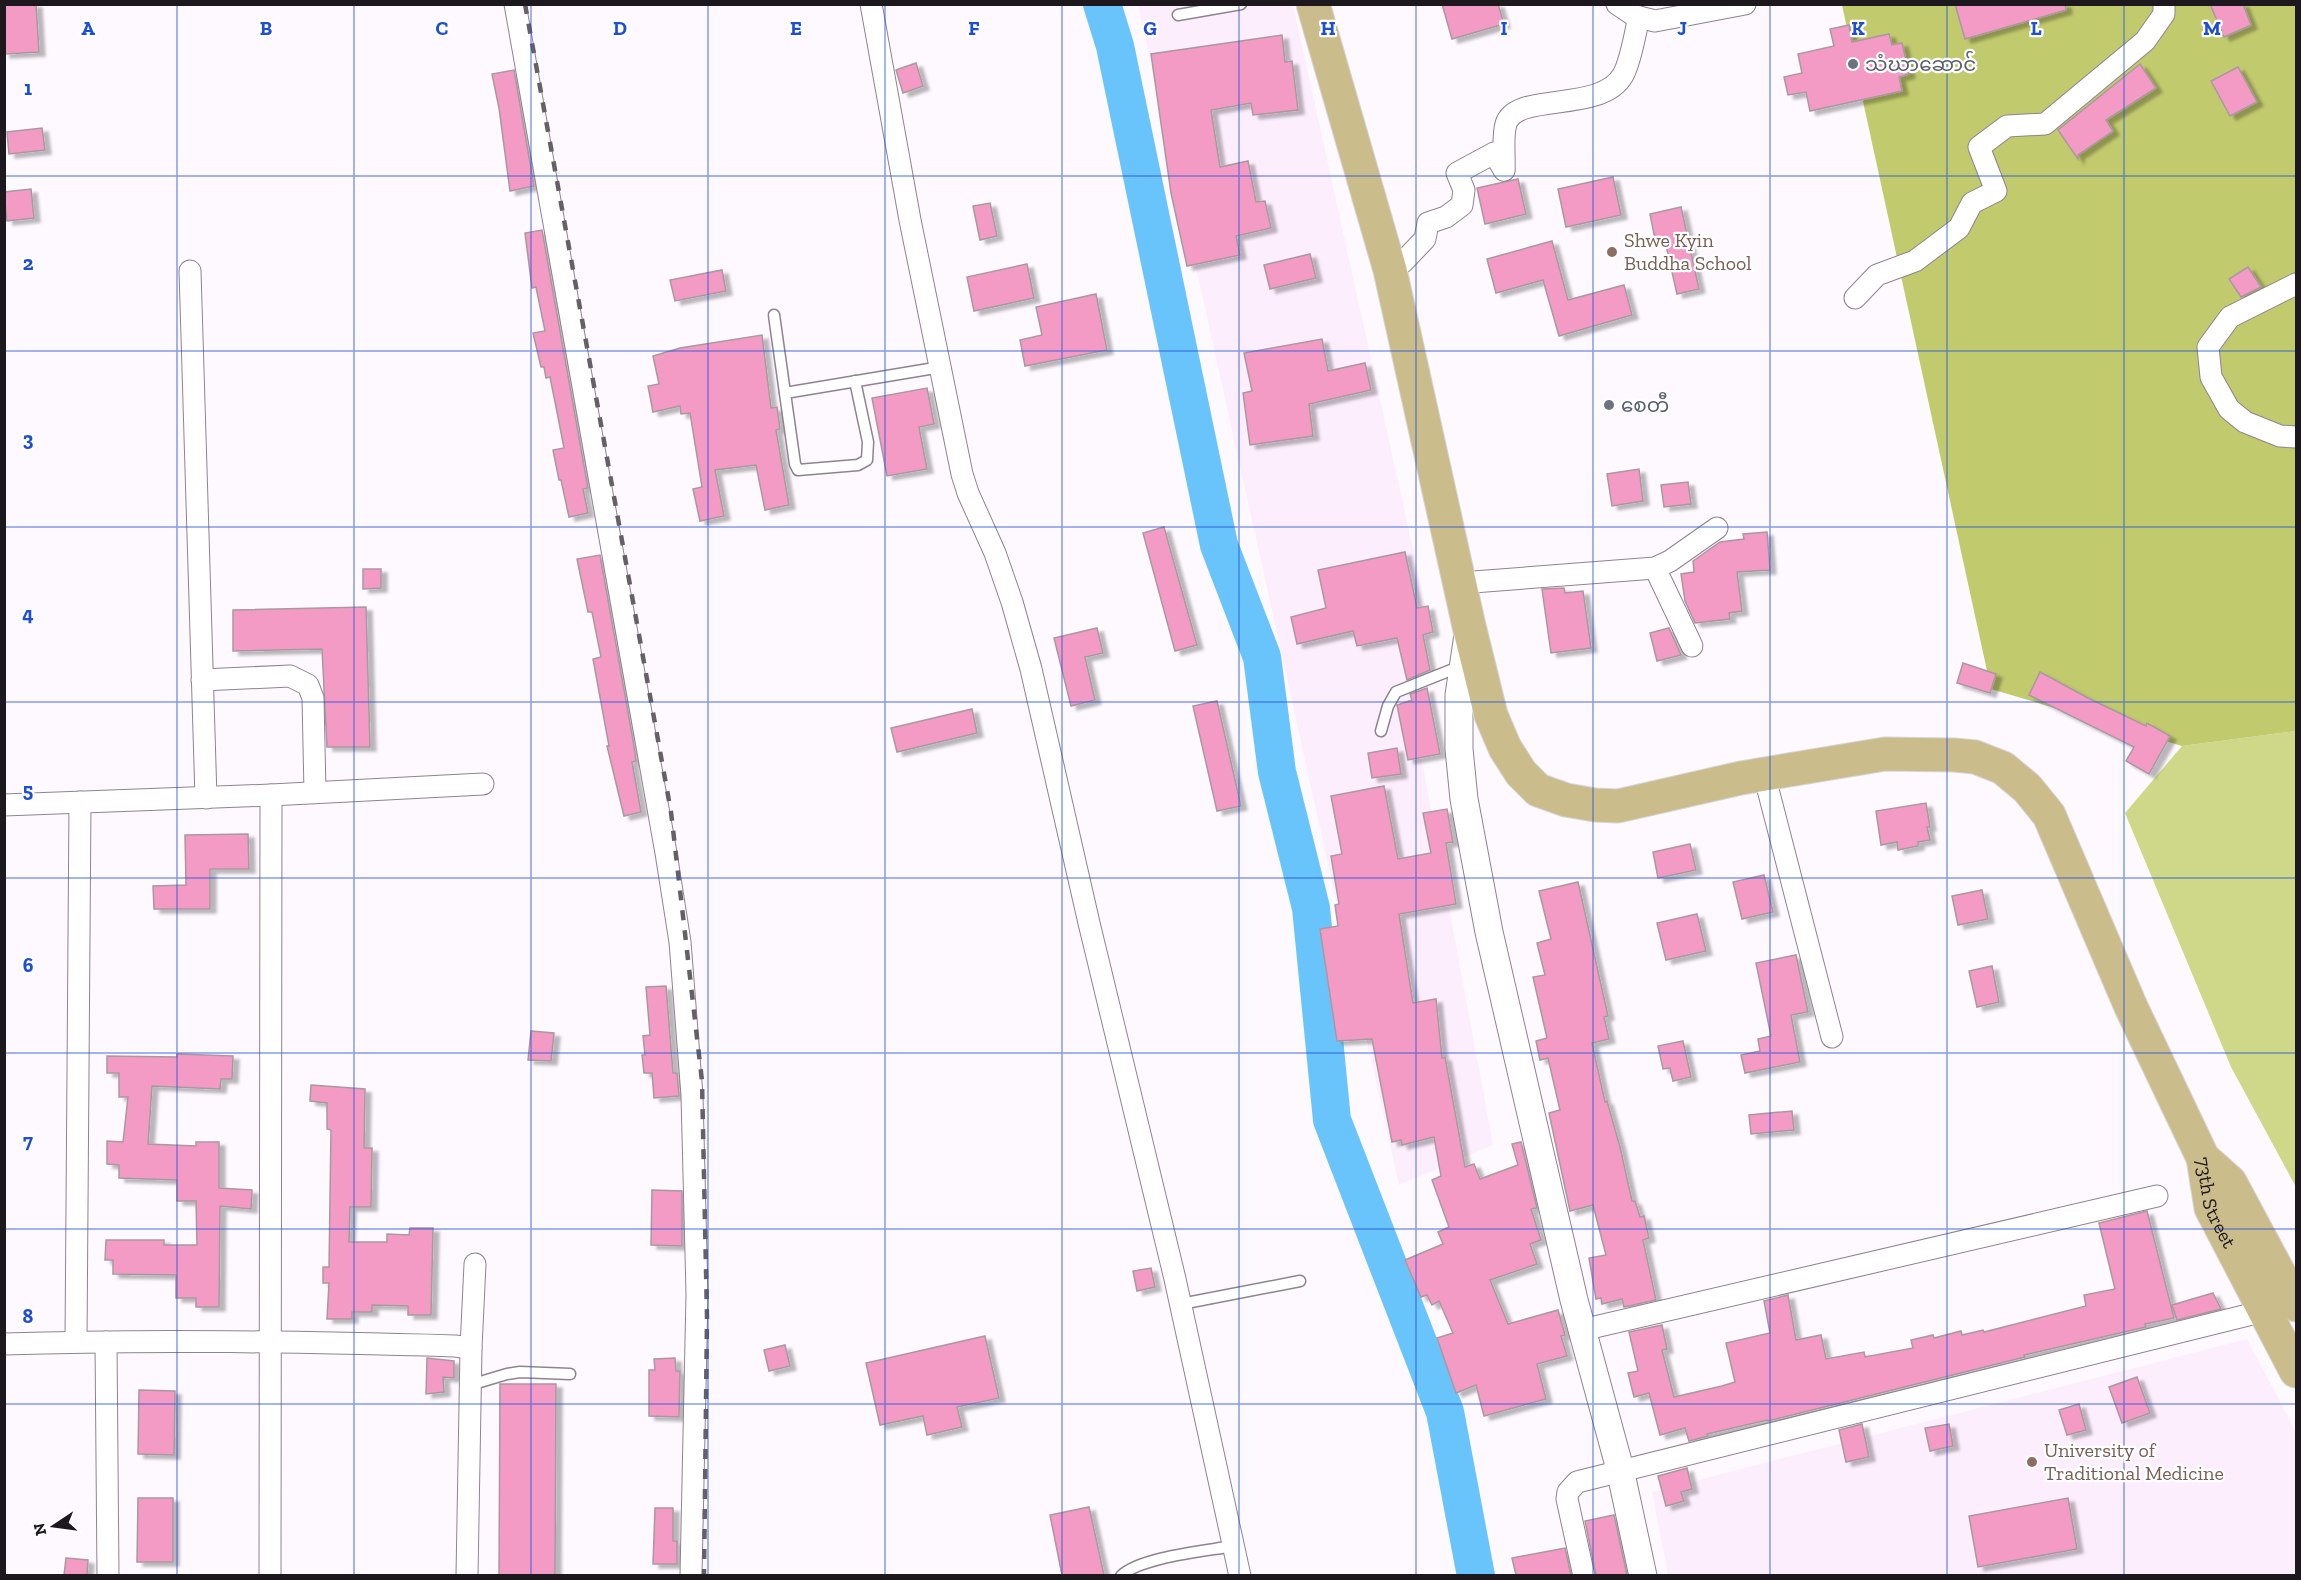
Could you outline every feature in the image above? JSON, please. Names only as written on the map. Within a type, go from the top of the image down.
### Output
[{"type":"main road","points":[[1313,4],[1390,270],[1491,715],[1506,748],[1521,773],[1538,790],[1566,800],[1618,806],[1764,774],[1885,754],[1976,757],[2003,768],[2027,788],[2049,815],[2131,1007],[2203,1158]]},
{"type":"main road","name":"73th Street","points":[[2203,1158],[2230,1182],[2296,1305]]},
{"type":"main road","name":"73th Street","points":[[2203,1158],[2211,1208],[2296,1371]]},
{"type":"street","points":[[515,4],[680,942],[692,1095],[697,1294],[691,1575]]},
{"type":"street","points":[[871,4],[910,220],[962,474],[995,553],[1031,669],[1180,1304],[1240,1575]]},
{"type":"street","points":[[1617,4],[1639,17],[1654,21],[1745,4]]},
{"type":"street","points":[[1855,298],[1877,275],[1915,261],[1959,228],[1972,203],[1996,191],[1979,147],[2007,126],[2045,124],[2145,41],[2163,14],[2164,4]]},
{"type":"street","points":[[1390,270],[1403,262],[1425,239],[1428,223],[1446,217],[1462,205],[1464,190],[1457,173],[1494,153],[1504,170],[1506,124],[1511,115],[1521,109],[1593,97],[1612,88],[1624,74],[1639,17]]},
{"type":"street","points":[[190,271],[206,798]]},
{"type":"street","points":[[2296,284],[2230,317],[2208,347],[2211,377],[2229,409],[2245,422],[2280,436],[2296,437]]},
{"type":"street","points":[[1460,583],[1655,568],[1670,561],[1717,528]]},
{"type":"street","points":[[1655,568],[1692,646]]},
{"type":"street","points":[[1470,626],[1460,696],[1459,748],[1464,799],[1489,932],[1582,1330],[1620,1469],[1643,1575]]},
{"type":"street","points":[[202,680],[290,676],[308,685],[313,698],[315,792]]},
{"type":"street","points":[[1764,774],[1833,1037]]},
{"type":"street","points":[[4,805],[206,798],[483,784]]},
{"type":"street","points":[[270,1575],[271,795]]},
{"type":"street","points":[[76,1341],[80,802]]},
{"type":"street","points":[[1582,1330],[2157,1196]]},
{"type":"street","points":[[466,1575],[475,1264]]},
{"type":"street","points":[[1584,1575],[1567,1499],[1568,1492],[1577,1482],[1620,1469],[2264,1311]]},
{"type":"street","points":[[4,1344],[76,1341],[271,1342],[471,1348]]},
{"type":"street","points":[[106,1342],[108,1575]]},
{"type":"lane","points":[[1178,15],[1241,4]]},
{"type":"lane","points":[[774,315],[795,464],[798,470],[858,465],[867,460],[868,442],[855,381]]},
{"type":"lane","points":[[785,393],[941,367]]},
{"type":"lane","points":[[1381,731],[1388,706],[1396,692],[1464,664]]},
{"type":"lane","points":[[1180,1304],[1300,1281]]},
{"type":"lane","points":[[470,1385],[520,1372],[570,1374]]},
{"type":"lane","points":[[1121,1575],[1126,1570],[1155,1561],[1233,1546]]},
{"type":"shaded area","points":[[1138,5],[1293,5],[1431,631],[1410,696],[1493,1145],[1399,1185]]},
{"type":"shaded area","name":"University of Traditional Medicine","points":[[2247,1339],[2296,1432],[2296,1575],[1668,1575],[1652,1492]]},
{"type":"green space","points":[[1842,5],[2296,5],[2296,731],[2182,746],[1991,689]]},
{"type":"green space","points":[[2296,731],[2296,1187],[2231,1067],[2125,813],[2182,746]]},
{"type":"building","points":[[4,4],[36,4],[39,52],[4,54]]},
{"type":"building","points":[[1442,4],[1498,4],[1504,24],[1452,39]]},
{"type":"building","name":"သံဃာဆောင်","points":[[1955,4],[2065,4],[2066,10],[1965,39]]},
{"type":"building","points":[[2210,4],[2243,4],[2251,25],[2224,37]]},
{"type":"building","name":"သံဃာဆောင်","points":[[1849,25],[1852,42],[1889,34],[1892,45],[1902,43],[1909,74],[1899,77],[1902,91],[1810,111],[1806,92],[1788,95],[1784,77],[1802,73],[1798,54],[1834,46],[1830,29]]},
{"type":"building","points":[[1282,35],[1285,62],[1292,61],[1298,110],[1253,115],[1251,103],[1211,110],[1220,167],[1248,161],[1256,202],[1265,201],[1271,228],[1236,236],[1240,255],[1187,266],[1171,193],[1151,54]]},
{"type":"building","points":[[916,63],[923,86],[903,93],[896,70]]},
{"type":"building","points":[[2140,64],[2156,88],[2106,120],[2113,131],[2078,155],[2078,159],[2058,130]]},
{"type":"building","points":[[2238,67],[2257,102],[2230,116],[2211,81]]},
{"type":"building","points":[[514,70],[534,186],[510,191],[492,74]]},
{"type":"building","points":[[42,128],[45,150],[9,154],[7,132]]},
{"type":"building","points":[[1613,177],[1621,215],[1566,227],[1558,189]]},
{"type":"building","points":[[1518,179],[1526,214],[1485,224],[1477,188]]},
{"type":"building","points":[[31,189],[34,218],[7,221],[4,192]]},
{"type":"building","points":[[990,203],[997,236],[980,240],[973,206]]},
{"type":"building","points":[[1681,207],[1699,289],[1677,294],[1664,237],[1655,239],[1650,214]]},
{"type":"building","points":[[542,230],[588,488],[583,489],[588,513],[569,517],[553,450],[564,448],[558,417],[550,377],[546,378],[544,367],[541,367],[533,333],[545,331],[536,287],[532,288],[525,233]]},
{"type":"building","points":[[1552,241],[1568,300],[1624,285],[1632,315],[1559,336],[1543,280],[1496,293],[1487,259]]},
{"type":"building","points":[[1310,254],[1316,278],[1270,289],[1264,265]]},
{"type":"building","points":[[1027,264],[1034,298],[974,311],[967,277]]},
{"type":"building","points":[[2248,267],[2261,287],[2241,297],[2229,279]]},
{"type":"building","points":[[722,270],[726,291],[675,301],[670,280]]},
{"type":"building","points":[[1096,294],[1107,350],[1025,366],[1020,340],[1042,335],[1036,307]]},
{"type":"building","points":[[762,335],[771,408],[777,407],[780,429],[776,430],[789,505],[765,510],[756,465],[715,470],[724,516],[700,521],[693,489],[702,487],[690,413],[681,414],[680,406],[653,412],[648,386],[659,384],[653,356],[680,348]]},
{"type":"building","points":[[1322,339],[1328,371],[1365,363],[1371,390],[1309,404],[1313,436],[1250,445],[1243,393],[1252,391],[1244,353]]},
{"type":"building","points":[[927,388],[934,424],[919,427],[927,469],[887,476],[872,398]]},
{"type":"building","points":[[1639,469],[1643,501],[1612,506],[1607,474]]},
{"type":"building","points":[[1688,482],[1691,504],[1664,507],[1661,485]]},
{"type":"building","points":[[1164,527],[1197,645],[1175,651],[1143,533]]},
{"type":"building","points":[[1767,532],[1770,570],[1737,572],[1742,611],[1729,613],[1730,619],[1695,623],[1685,601],[1681,574],[1694,572],[1693,561],[1720,542],[1744,539],[1743,534]]},
{"type":"building","points":[[1405,552],[1417,608],[1428,606],[1433,632],[1423,635],[1430,670],[1407,680],[1397,638],[1357,646],[1353,631],[1297,644],[1291,617],[1326,608],[1318,570]]},
{"type":"building","points":[[600,555],[633,740],[636,761],[632,762],[641,812],[624,816],[607,746],[609,746],[593,659],[601,657],[592,612],[588,612],[577,559]]},
{"type":"building","points":[[363,569],[381,569],[381,588],[363,589]]},
{"type":"building","points":[[1564,588],[1565,593],[1583,591],[1591,648],[1551,653],[1542,589]]},
{"type":"building","points":[[366,607],[370,747],[327,747],[322,649],[233,651],[233,610]]},
{"type":"building","points":[[1097,628],[1103,653],[1085,657],[1095,700],[1071,706],[1054,638]]},
{"type":"building","points":[[1669,628],[1681,655],[1657,661],[1650,633]]},
{"type":"building","points":[[1963,663],[1996,674],[1990,693],[1957,683]]},
{"type":"building","points":[[2040,672],[2088,698],[2146,726],[2147,723],[2170,736],[2149,774],[2126,761],[2134,747],[2029,695]]},
{"type":"building","points":[[1427,688],[1440,754],[1408,760],[1397,705],[1412,700],[1410,694]]},
{"type":"building","points":[[1217,701],[1241,806],[1217,811],[1193,706]]},
{"type":"building","points":[[972,709],[977,733],[897,752],[891,728]]},
{"type":"building","points":[[1397,748],[1401,774],[1372,778],[1368,753]]},
{"type":"building","points":[[1384,786],[1398,859],[1431,853],[1423,813],[1447,809],[1453,842],[1446,843],[1456,904],[1399,914],[1413,1003],[1436,999],[1442,1058],[1445,1057],[1465,1167],[1474,1164],[1480,1179],[1518,1165],[1512,1144],[1521,1142],[1537,1208],[1531,1209],[1541,1240],[1530,1244],[1537,1264],[1490,1280],[1508,1324],[1558,1310],[1565,1335],[1561,1336],[1567,1356],[1537,1364],[1546,1399],[1484,1416],[1476,1385],[1456,1393],[1437,1338],[1453,1333],[1439,1301],[1432,1305],[1427,1295],[1421,1297],[1405,1260],[1443,1244],[1438,1232],[1449,1227],[1432,1180],[1441,1176],[1434,1137],[1402,1145],[1401,1140],[1392,1142],[1372,1039],[1337,1041],[1320,929],[1338,926],[1335,905],[1339,904],[1331,856],[1342,854],[1331,796]]},
{"type":"building","points":[[1926,803],[1930,840],[1918,842],[1918,846],[1898,850],[1897,842],[1881,845],[1876,811]]},
{"type":"building","points":[[248,834],[249,869],[210,869],[210,909],[154,909],[153,886],[186,885],[185,835]]},
{"type":"building","points":[[1690,844],[1696,870],[1658,878],[1653,852]]},
{"type":"building","points":[[1764,875],[1773,912],[1742,919],[1733,882]]},
{"type":"building","points":[[1578,882],[1608,1016],[1604,1017],[1609,1039],[1592,1043],[1605,1102],[1607,1101],[1620,1147],[1632,1201],[1635,1201],[1640,1217],[1644,1216],[1649,1238],[1643,1240],[1656,1300],[1624,1307],[1622,1299],[1602,1304],[1601,1298],[1596,1299],[1589,1258],[1606,1255],[1593,1205],[1570,1211],[1549,1113],[1560,1110],[1548,1058],[1540,1060],[1536,1041],[1547,1038],[1533,977],[1545,975],[1537,943],[1551,939],[1539,891]]},
{"type":"building","points":[[1982,890],[1988,919],[1958,925],[1952,896]]},
{"type":"building","points":[[1697,914],[1706,951],[1666,960],[1657,923]]},
{"type":"building","points":[[1796,955],[1808,1012],[1791,1015],[1800,1062],[1745,1073],[1741,1055],[1760,1051],[1758,1039],[1771,1036],[1756,963]]},
{"type":"building","points":[[1992,966],[1999,1002],[1977,1007],[1969,971]]},
{"type":"building","points":[[666,986],[673,1073],[677,1073],[679,1096],[654,1098],[652,1073],[644,1073],[642,1055],[645,1055],[643,1036],[650,1035],[646,987]]},
{"type":"building","points":[[531,1031],[554,1033],[551,1061],[528,1060]]},
{"type":"building","points":[[1683,1041],[1691,1077],[1673,1081],[1670,1068],[1663,1069],[1658,1046]]},
{"type":"building","points":[[177,1054],[233,1056],[232,1079],[221,1079],[220,1089],[152,1086],[148,1144],[196,1146],[196,1142],[219,1142],[219,1188],[252,1190],[251,1209],[220,1206],[219,1307],[196,1307],[196,1298],[176,1298],[176,1275],[113,1274],[113,1260],[105,1260],[106,1240],[164,1240],[164,1245],[197,1245],[196,1201],[177,1201],[177,1180],[119,1178],[119,1165],[107,1164],[107,1141],[123,1142],[128,1097],[119,1097],[119,1073],[107,1073],[107,1056],[177,1057]]},
{"type":"building","points":[[311,1085],[365,1089],[364,1148],[372,1148],[371,1207],[350,1207],[349,1242],[387,1242],[387,1234],[409,1235],[410,1228],[433,1228],[431,1315],[408,1315],[408,1306],[372,1305],[372,1312],[352,1312],[352,1319],[327,1319],[329,1283],[323,1283],[323,1267],[329,1267],[331,1130],[327,1129],[327,1103],[310,1101]]},
{"type":"building","points":[[1792,1111],[1794,1130],[1751,1134],[1749,1115]]},
{"type":"building","points":[[652,1190],[682,1191],[682,1246],[651,1245]]},
{"type":"building","points":[[2147,1211],[2174,1318],[2145,1324],[2146,1327],[2024,1355],[2025,1357],[1768,1421],[1707,1434],[1708,1436],[1689,1441],[1685,1428],[1660,1435],[1649,1393],[1634,1397],[1628,1373],[1638,1371],[1629,1332],[1662,1325],[1667,1349],[1662,1350],[1674,1397],[1722,1386],[1735,1382],[1726,1343],[1770,1333],[1764,1301],[1788,1295],[1796,1340],[1821,1335],[1826,1359],[1864,1352],[1865,1357],[1913,1348],[1911,1340],[1933,1335],[1934,1338],[1961,1331],[1962,1335],[1983,1330],[1984,1332],[2086,1306],[2084,1295],[2115,1289],[2099,1223]]},
{"type":"building","points":[[1151,1268],[1155,1287],[1137,1291],[1133,1271]]},
{"type":"building","points":[[2213,1293],[2221,1309],[2177,1320],[2172,1305]]},
{"type":"building","points":[[985,1336],[999,1398],[957,1407],[962,1427],[927,1435],[923,1416],[880,1425],[866,1363]]},
{"type":"building","points":[[785,1345],[790,1366],[769,1371],[764,1350]]},
{"type":"building","points":[[427,1358],[454,1361],[454,1378],[443,1377],[444,1392],[426,1394]]},
{"type":"building","points":[[675,1358],[676,1371],[680,1371],[679,1417],[649,1416],[649,1370],[655,1370],[654,1359]]},
{"type":"building","points":[[2137,1377],[2150,1413],[2122,1423],[2109,1387]]},
{"type":"building","points":[[500,1384],[556,1384],[555,1575],[499,1575]]},
{"type":"building","points":[[139,1390],[175,1391],[174,1455],[138,1454]]},
{"type":"building","points":[[2079,1404],[2086,1430],[2067,1435],[2059,1410]]},
{"type":"building","points":[[1862,1424],[1869,1457],[1846,1462],[1839,1430]]},
{"type":"building","points":[[1949,1424],[1953,1446],[1930,1451],[1925,1428]]},
{"type":"building","points":[[1687,1468],[1692,1489],[1681,1492],[1684,1501],[1666,1506],[1658,1476]]},
{"type":"building","points":[[138,1498],[173,1498],[173,1562],[137,1562]]},
{"type":"building","points":[[2068,1498],[2077,1549],[1978,1567],[1969,1516]]},
{"type":"building","points":[[1089,1507],[1104,1575],[1062,1575],[1050,1515]]},
{"type":"building","points":[[655,1508],[673,1508],[673,1541],[677,1541],[677,1564],[653,1564]]},
{"type":"building","points":[[1614,1515],[1627,1575],[1596,1575],[1585,1521]]},
{"type":"building","points":[[1565,1548],[1571,1575],[1516,1575],[1512,1558]]},
{"type":"building","points":[[66,1558],[88,1560],[87,1575],[64,1575]]},
{"type":"waterway","points":[[1102,4],[1115,46],[1219,545],[1262,657],[1277,772],[1311,908],[1332,1120],[1445,1412],[1476,1576]]},
{"type":"railway","points":[[525,4],[671,812],[702,1081],[707,1317],[704,1576]]},
{"type":"place","name":"သံဃာဆောင်","points":[[1853,64]]},
{"type":"place","name":"Shwe Kyin Buddha School","points":[[1612,252]]},
{"type":"place","name":"စေတီ","points":[[1609,405]]},
{"type":"place","name":"University of Traditional Medicine","points":[[2032,1462]]}]
